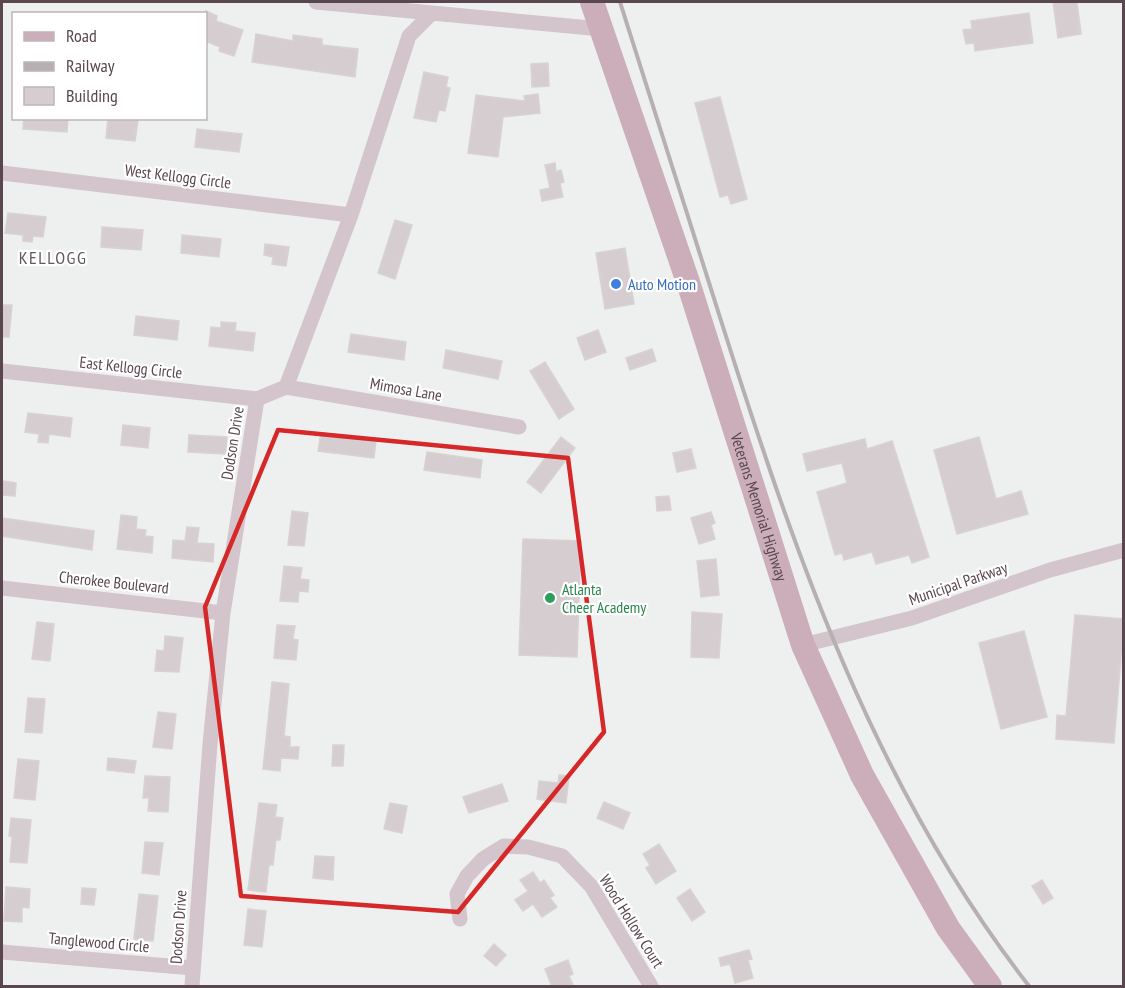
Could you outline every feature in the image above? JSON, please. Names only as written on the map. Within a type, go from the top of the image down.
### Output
[{"type":"main road","name":"Veterans Memorial Highway","points":[[592,2],[688,282],[803,645],[862,775],[948,928],[990,987]]},
{"type":"street","points":[[316,2],[601,29]]},
{"type":"street","points":[[286,387],[351,215],[409,36],[430,14]]},
{"type":"street","name":"West Kellogg Circle","points":[[2,173],[351,215]]},
{"type":"street","name":"East Kellogg Circle","points":[[2,371],[257,399]]},
{"type":"street","name":"Dodson Drive","points":[[192,987],[210,744],[223,613],[257,399],[286,387]]},
{"type":"street","name":"Mimosa Lane","points":[[286,387],[519,427]]},
{"type":"street","name":"Municipal Parkway","points":[[803,645],[912,618],[1050,570],[1124,550]]},
{"type":"street","name":"Cherokee Boulevard","points":[[2,588],[223,613]]},
{"type":"street","name":"Wood Hollow Court","points":[[460,919],[457,894],[483,859],[504,846],[528,847],[562,856],[591,886],[651,987]]},
{"type":"street","name":"Tanglewood Circle","points":[[2,952],[193,968]]},
{"type":"highlighted area","points":[[278,430],[568,458],[604,732],[458,912],[241,896],[205,607]]},
{"type":"building","points":[[1053,2],[1077,2],[1081,34],[1058,38]]},
{"type":"building","points":[[206,12],[217,16],[216,21],[243,30],[234,56],[219,51],[220,47],[207,44]]},
{"type":"building","points":[[1029,13],[1033,43],[975,51],[974,43],[966,44],[963,30],[972,29],[971,21]]},
{"type":"building","points":[[256,34],[293,41],[293,35],[322,39],[322,45],[358,49],[355,77],[252,62]]},
{"type":"building","points":[[548,63],[549,86],[532,87],[531,64]]},
{"type":"building","points":[[424,72],[448,77],[446,87],[450,88],[445,111],[439,110],[436,122],[414,118]]},
{"type":"building","points":[[538,94],[540,113],[503,117],[498,157],[468,153],[476,95],[525,101],[524,96]]},
{"type":"building","points":[[720,97],[747,199],[731,204],[728,195],[720,197],[695,103]]},
{"type":"building","points":[[24,120],[68,120],[67,132],[23,129]]},
{"type":"building","points":[[108,120],[138,120],[135,141],[106,138]]},
{"type":"building","points":[[197,129],[242,134],[239,152],[195,147]]},
{"type":"building","points":[[555,163],[556,172],[561,170],[564,182],[560,183],[563,197],[542,201],[540,190],[550,188],[545,165]]},
{"type":"building","points":[[8,213],[46,217],[43,237],[33,236],[32,242],[23,241],[23,235],[5,233]]},
{"type":"building","points":[[395,220],[412,225],[395,279],[378,273]]},
{"type":"building","points":[[102,227],[143,230],[141,250],[101,247]]},
{"type":"building","points":[[182,235],[221,239],[219,257],[181,253]]},
{"type":"building","points":[[265,244],[289,247],[286,266],[272,264],[273,257],[264,255]]},
{"type":"building","points":[[625,248],[634,304],[605,309],[596,253]]},
{"type":"building","points":[[2,305],[12,305],[9,337],[2,337]]},
{"type":"building","points":[[136,316],[179,321],[177,340],[134,335]]},
{"type":"building","points":[[221,322],[236,323],[235,331],[255,333],[253,351],[209,346],[211,327],[221,328]]},
{"type":"building","points":[[598,330],[606,352],[585,360],[577,338]]},
{"type":"building","points":[[351,334],[406,342],[404,360],[348,352]]},
{"type":"building","points":[[652,349],[656,361],[630,370],[626,358]]},
{"type":"building","points":[[446,350],[502,361],[498,379],[443,368]]},
{"type":"building","points":[[545,362],[574,409],[559,419],[530,371]]},
{"type":"building","points":[[28,413],[72,418],[70,437],[49,434],[48,443],[38,442],[39,434],[25,432]]},
{"type":"building","points":[[123,425],[150,428],[148,448],[121,445]]},
{"type":"building","points":[[321,433],[376,440],[374,458],[318,451]]},
{"type":"building","points":[[189,435],[227,437],[226,454],[188,452]]},
{"type":"building","points":[[561,437],[575,448],[541,493],[527,482]]},
{"type":"building","points":[[979,437],[996,499],[1021,491],[1028,514],[957,534],[934,450]]},
{"type":"building","points":[[865,439],[867,449],[892,441],[929,557],[912,563],[909,555],[876,564],[872,552],[844,560],[842,553],[835,555],[817,492],[847,483],[842,463],[807,471],[803,454]]},
{"type":"building","points":[[691,449],[696,468],[677,472],[673,453]]},
{"type":"building","points":[[427,452],[482,460],[480,478],[424,470]]},
{"type":"building","points":[[3,481],[16,483],[15,496],[2,495]]},
{"type":"building","points":[[669,496],[671,510],[657,511],[656,497]]},
{"type":"building","points":[[292,511],[308,513],[304,546],[288,545]]},
{"type":"building","points":[[711,512],[715,523],[711,525],[715,539],[699,544],[691,518]]},
{"type":"building","points":[[121,515],[137,517],[136,529],[146,530],[145,536],[153,537],[152,553],[117,549]]},
{"type":"building","points":[[2,518],[94,531],[92,550],[2,536]]},
{"type":"building","points":[[187,527],[199,528],[197,543],[214,544],[213,562],[172,558],[173,540],[185,541]]},
{"type":"building","name":"Atlanta Cheer Academy","points":[[523,539],[581,541],[577,657],[519,655]]},
{"type":"building","points":[[716,559],[719,595],[701,597],[697,561]]},
{"type":"building","points":[[284,566],[302,568],[300,579],[309,580],[308,592],[299,591],[298,602],[280,601]]},
{"type":"building","points":[[692,612],[722,614],[719,658],[691,657]]},
{"type":"building","points":[[1075,615],[1124,619],[1114,743],[1056,739],[1057,715],[1066,716]]},
{"type":"building","points":[[37,622],[54,624],[50,661],[32,659]]},
{"type":"building","points":[[277,625],[295,626],[293,639],[298,640],[296,660],[274,658]]},
{"type":"building","points":[[1024,631],[1047,717],[1001,729],[979,643]]},
{"type":"building","points":[[165,636],[183,638],[179,672],[155,671],[157,650],[164,651]]},
{"type":"building","points":[[272,682],[289,684],[284,736],[290,737],[290,747],[299,747],[298,759],[281,758],[280,771],[263,769]]},
{"type":"building","points":[[28,698],[45,699],[42,733],[25,732]]},
{"type":"building","points":[[158,712],[176,714],[172,749],[153,747]]},
{"type":"building","points":[[333,745],[344,745],[343,766],[332,766]]},
{"type":"building","points":[[108,758],[136,761],[134,773],[107,770]]},
{"type":"building","points":[[18,759],[39,761],[35,800],[14,798]]},
{"type":"building","points":[[559,775],[569,776],[566,803],[537,799],[539,781],[558,783]]},
{"type":"building","points":[[145,776],[170,777],[168,812],[148,811],[149,798],[143,798]]},
{"type":"building","points":[[502,784],[508,801],[469,813],[463,797]]},
{"type":"building","points":[[604,802],[630,813],[623,829],[597,818]]},
{"type":"building","points":[[259,803],[277,805],[275,817],[283,818],[280,840],[276,840],[273,865],[269,865],[266,892],[248,890]]},
{"type":"building","points":[[390,803],[407,806],[402,833],[384,829]]},
{"type":"building","points":[[11,818],[31,820],[27,863],[10,862]]},
{"type":"building","points":[[145,842],[163,843],[159,875],[142,873]]},
{"type":"building","points":[[659,844],[676,871],[656,884],[646,868],[650,865],[643,854]]},
{"type":"building","points":[[315,856],[334,857],[333,880],[313,878]]},
{"type":"building","points":[[533,872],[540,883],[544,880],[554,895],[550,898],[557,907],[542,917],[533,904],[523,911],[515,900],[528,891],[520,880]]},
{"type":"building","points":[[1042,880],[1053,898],[1043,904],[1032,886]]},
{"type":"building","points":[[6,887],[30,889],[29,908],[22,907],[22,922],[4,921]]},
{"type":"building","points":[[82,888],[96,889],[94,905],[81,904]]},
{"type":"building","points":[[690,889],[705,912],[692,921],[677,898]]},
{"type":"building","points":[[139,894],[158,896],[153,941],[134,939]]},
{"type":"building","points":[[248,909],[266,911],[262,947],[244,945]]},
{"type":"building","points":[[494,944],[506,955],[496,966],[484,956]]},
{"type":"building","points":[[749,950],[752,959],[748,960],[753,978],[735,983],[730,964],[721,966],[719,958]]},
{"type":"building","points":[[568,960],[573,974],[569,976],[574,987],[552,987],[545,969]]},
{"type":"railway","points":[[620,2],[752,417],[813,589],[847,672],[885,754],[928,834],[975,911],[1029,986]]},
{"type":"place","name":"Auto Motion","points":[[616,284]]},
{"type":"place","name":"Atlanta Cheer Academy","points":[[550,598]]},
{"type":"district","name":"KELLOGG","points":[[53,257]]}]
